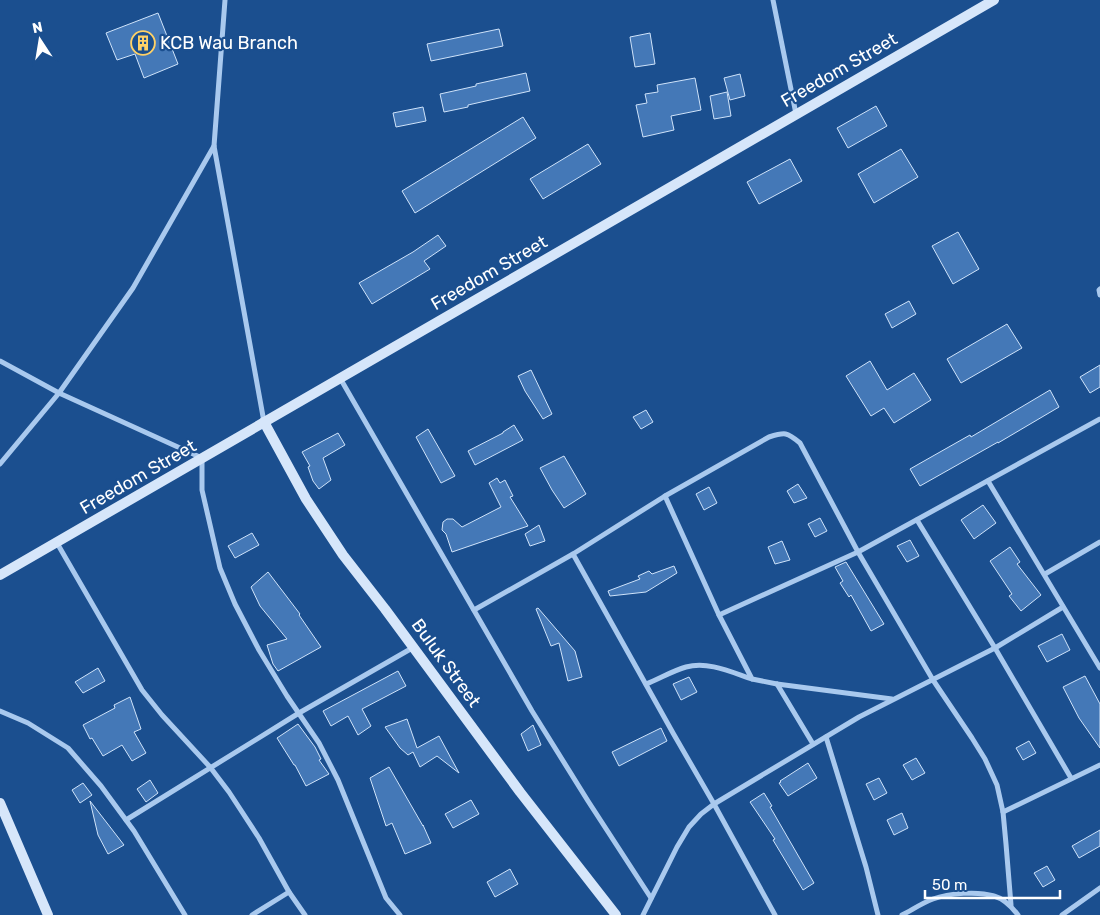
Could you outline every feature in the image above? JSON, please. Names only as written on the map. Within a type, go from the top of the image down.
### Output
[{"type":"street","points":[[225,0],[214,146],[264,422]]},
{"type":"street","points":[[773,0],[796,114]]},
{"type":"street","name":"Freedom Street","points":[[0,575],[994,0]]},
{"type":"street","points":[[0,464],[59,392],[132,288],[214,146]]},
{"type":"street","points":[[1100,289],[1100,295]]},
{"type":"street","points":[[0,361],[59,392],[202,458],[202,490],[220,568],[235,604],[259,650],[319,743],[338,780],[386,898],[400,915]]},
{"type":"street","points":[[340,378],[532,710],[651,898]]},
{"type":"street","points":[[719,615],[858,552],[1100,419]]},
{"type":"street","name":"Buluk Street","points":[[264,422],[306,499],[343,555],[414,647],[520,792],[616,915]]},
{"type":"street","points":[[474,610],[574,554],[665,496],[769,437],[781,433],[791,435],[800,443],[858,552],[933,680],[985,759],[997,785],[1003,812],[1010,905]]},
{"type":"street","points":[[988,481],[1100,668]]},
{"type":"street","points":[[665,496],[719,615],[752,679]]},
{"type":"street","points":[[917,520],[1071,778]]},
{"type":"street","points":[[1044,574],[1100,542]]},
{"type":"street","points":[[57,543],[142,690],[230,792],[259,838],[289,892],[305,915]]},
{"type":"street","points":[[574,554],[775,915]]},
{"type":"street","points":[[643,915],[689,827],[714,804],[859,717],[995,648],[1063,607]]},
{"type":"street","points":[[126,820],[298,713],[414,647]]},
{"type":"street","points":[[646,684],[687,667],[715,667],[752,679],[776,684],[892,699]]},
{"type":"street","points":[[776,684],[813,744]]},
{"type":"street","points":[[0,711],[28,723],[68,748],[101,786],[126,820],[185,915]]},
{"type":"street","points":[[826,737],[866,866],[878,915]]},
{"type":"street","points":[[1003,812],[1100,765]]},
{"type":"street","points":[[0,803],[48,915]]},
{"type":"street","points":[[1062,915],[1100,888]]},
{"type":"street","points":[[252,915],[289,892]]},
{"type":"street","points":[[902,915],[933,899],[952,894],[972,893],[995,896],[1010,905],[1018,915]]},
{"type":"building","name":"KCB Wau Branch","points":[[158,13],[178,64],[144,78],[135,54],[117,60],[106,33]]},
{"type":"building","points":[[499,29],[503,46],[431,61],[427,44]]},
{"type":"building","points":[[650,33],[655,64],[635,67],[630,37]]},
{"type":"building","points":[[526,73],[530,91],[444,112],[440,94]]},
{"type":"building","points":[[740,74],[745,96],[730,100],[724,78]]},
{"type":"building","points":[[695,78],[701,110],[671,116],[674,130],[643,137],[636,105],[647,103],[645,94],[658,92],[657,85]]},
{"type":"building","points":[[727,92],[731,116],[714,119],[710,96]]},
{"type":"building","points":[[876,106],[887,126],[848,148],[837,128]]},
{"type":"building","points":[[423,107],[426,121],[396,127],[393,113]]},
{"type":"building","points":[[523,117],[536,138],[415,213],[402,191]]},
{"type":"building","points":[[588,144],[601,164],[543,199],[530,179]]},
{"type":"building","points":[[901,149],[918,177],[874,203],[858,174]]},
{"type":"building","points":[[790,159],[802,181],[759,204],[747,182]]},
{"type":"building","points":[[958,232],[979,269],[953,284],[932,246]]},
{"type":"building","points":[[438,235],[446,246],[424,261],[430,269],[372,304],[359,283],[413,252]]},
{"type":"building","points":[[909,301],[916,314],[892,328],[885,314]]},
{"type":"building","points":[[1007,324],[1022,348],[961,383],[947,359]]},
{"type":"building","points":[[870,361],[887,390],[914,373],[931,400],[894,423],[884,408],[871,416],[846,376]]},
{"type":"building","points":[[1100,365],[1100,387],[1090,393],[1080,377]]},
{"type":"building","points":[[531,370],[552,414],[543,419],[518,376]]},
{"type":"building","points":[[1050,390],[1059,407],[920,486],[910,469],[970,435],[971,437]]},
{"type":"building","points":[[646,410],[653,422],[641,429],[633,417]]},
{"type":"building","points":[[514,425],[523,440],[475,465],[468,451],[503,433]]},
{"type":"building","points":[[428,429],[455,476],[441,483],[416,437]]},
{"type":"building","points":[[338,433],[345,445],[323,458],[331,480],[319,489],[313,481],[308,467],[310,466],[302,452]]},
{"type":"building","points":[[564,456],[586,494],[564,508],[540,468]]},
{"type":"building","points":[[497,478],[500,483],[505,480],[513,496],[510,497],[528,526],[452,552],[446,534],[442,530],[443,522],[447,519],[453,519],[462,527],[501,507],[489,483]]},
{"type":"building","points":[[798,484],[807,498],[794,503],[787,491]]},
{"type":"building","points":[[709,487],[717,503],[704,510],[696,494]]},
{"type":"building","points":[[983,505],[996,523],[974,539],[961,520]]},
{"type":"building","points":[[820,518],[827,531],[815,537],[808,524]]},
{"type":"building","points":[[539,525],[545,541],[530,546],[525,534]]},
{"type":"building","points":[[252,533],[259,545],[235,558],[228,546]]},
{"type":"building","points":[[910,540],[919,556],[907,562],[897,546]]},
{"type":"building","points":[[782,541],[790,560],[775,564],[768,547]]},
{"type":"building","points":[[1010,547],[1020,562],[1017,564],[1041,595],[1021,611],[1009,596],[1012,594],[990,561]]},
{"type":"building","points":[[846,562],[884,624],[871,631],[851,595],[849,597],[840,583],[843,581],[835,567]]},
{"type":"building","points":[[674,566],[677,573],[646,592],[610,596],[608,591],[640,579],[638,576],[649,571],[652,574]]},
{"type":"building","points":[[268,572],[300,614],[321,647],[278,671],[273,664],[267,645],[287,639],[260,606],[251,587]]},
{"type":"building","points":[[538,608],[575,651],[582,677],[568,681],[559,643],[551,646],[536,609]]},
{"type":"building","points":[[1062,634],[1070,650],[1047,662],[1038,646]]},
{"type":"building","points":[[98,668],[105,681],[83,693],[75,682]]},
{"type":"building","points":[[398,671],[406,686],[362,709],[371,726],[358,735],[348,716],[331,726],[323,711]]},
{"type":"building","points":[[1085,676],[1100,704],[1100,748],[1079,718],[1063,687]]},
{"type":"building","points":[[689,677],[697,692],[681,700],[673,684]]},
{"type":"building","points":[[130,697],[141,729],[134,732],[146,753],[132,761],[122,745],[103,756],[92,738],[90,739],[83,725],[115,708],[114,705]]},
{"type":"building","points":[[407,719],[417,748],[439,736],[459,773],[437,756],[420,767],[413,752],[408,755],[400,748],[385,727]]},
{"type":"building","points":[[298,724],[315,747],[321,759],[319,760],[329,774],[306,786],[277,738]]},
{"type":"building","points":[[533,725],[541,745],[528,751],[521,734]]},
{"type":"building","points":[[661,728],[667,741],[619,766],[612,752]]},
{"type":"building","points":[[1029,741],[1036,753],[1023,760],[1016,748]]},
{"type":"building","points":[[916,758],[925,773],[912,780],[903,765]]},
{"type":"building","points":[[808,763],[817,778],[788,796],[779,783],[780,781]]},
{"type":"building","points":[[389,767],[423,825],[431,843],[405,854],[392,823],[386,826],[370,778]]},
{"type":"building","points":[[879,778],[887,793],[874,800],[866,784]]},
{"type":"building","points":[[150,780],[158,793],[146,802],[137,789]]},
{"type":"building","points":[[83,783],[92,795],[80,803],[72,790]]},
{"type":"building","points":[[764,793],[772,806],[770,807],[814,883],[803,890],[773,840],[775,839],[750,802]]},
{"type":"building","points":[[471,800],[479,814],[453,828],[445,814]]},
{"type":"building","points":[[90,801],[124,845],[108,854],[98,835]]},
{"type":"building","points":[[902,813],[908,828],[894,835],[887,820]]},
{"type":"building","points":[[1100,830],[1100,846],[1079,858],[1072,846]]},
{"type":"building","points":[[1047,866],[1055,880],[1043,887],[1034,873]]},
{"type":"building","points":[[510,869],[518,884],[495,897],[487,882]]},
{"type":"place","name":"KCB Wau Branch","points":[[143,43]]}]
